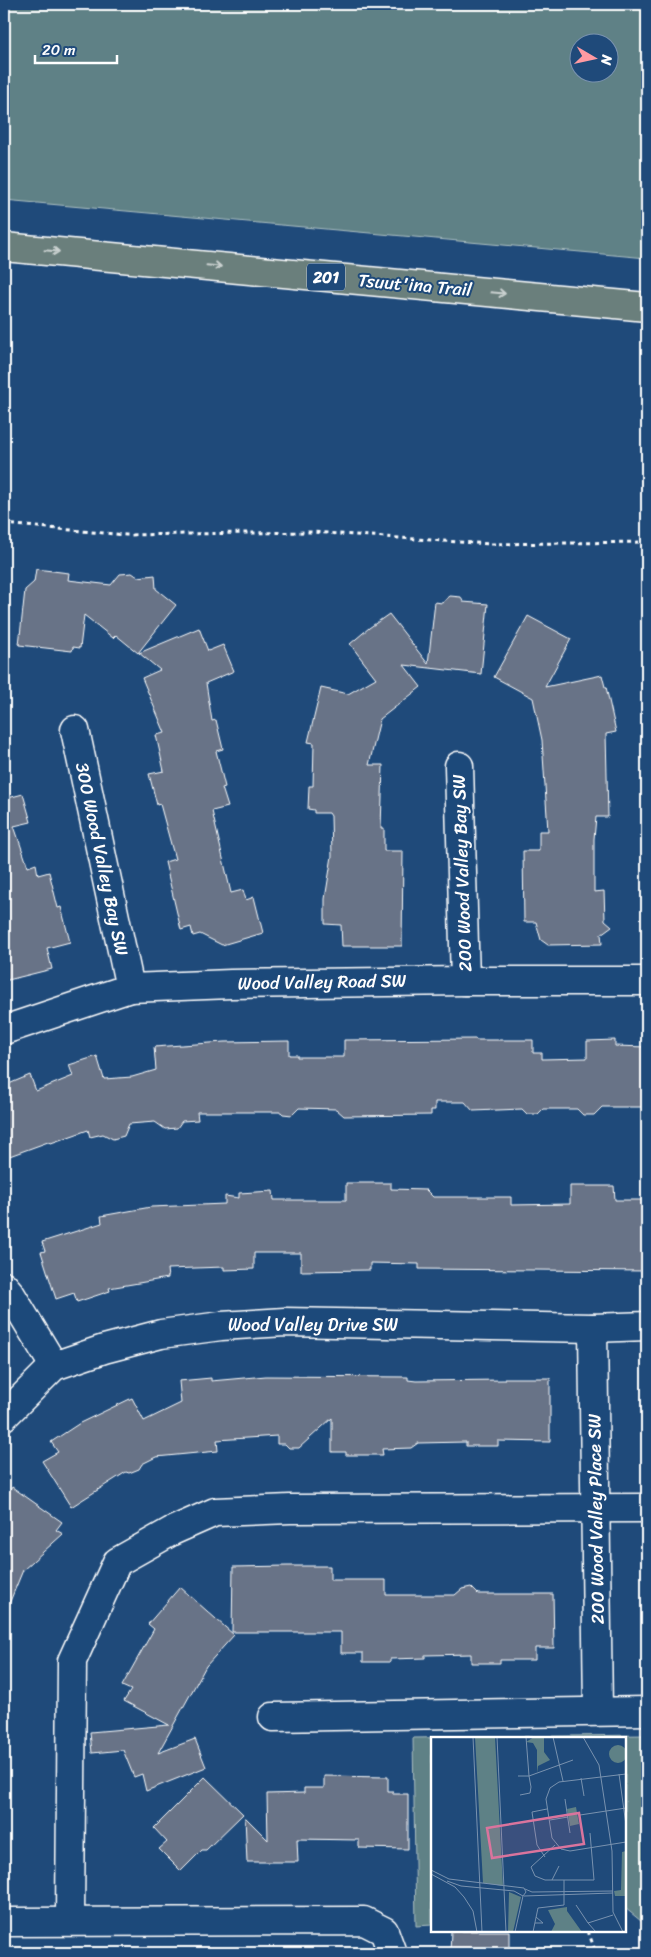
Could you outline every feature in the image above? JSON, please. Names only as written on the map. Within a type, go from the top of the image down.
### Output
[{"type":"highway","name":"Tsuut'ina Trail","points":[[4,247],[647,307]]},
{"type":"street","name":"300 Wood Valley Bay SW","points":[[75,730],[130,988]]},
{"type":"street","name":"200 Wood Valley Bay SW","points":[[459,766],[465,980]]},
{"type":"street","name":"Wood Valley Road SW","points":[[4,1030],[130,988],[231,984],[465,980],[647,981]]},
{"type":"street","points":[[4,1286],[54,1366]]},
{"type":"street","name":"Wood Valley Drive SW","points":[[4,1416],[54,1366],[104,1349],[161,1334],[221,1326],[285,1322],[593,1328],[647,1326]]},
{"type":"street","name":"200 Wood Valley Place SW","points":[[593,1328],[598,1711]]},
{"type":"street","points":[[70,1921],[72,1661],[117,1562],[172,1531],[215,1512],[290,1509],[647,1508]]},
{"type":"street","points":[[273,1717],[647,1711]]},
{"type":"street","points":[[4,1922],[364,1921],[384,1931],[392,1953]]},
{"type":"path","points":[[4,524],[126,535],[311,532],[488,544],[647,542]]},
{"type":"path","points":[[588,1932],[596,1953]]},
{"type":"green space","points":[[4,4],[647,4],[647,258],[4,200]]},
{"type":"green space","points":[[647,1735],[647,1921],[641,1921],[626,1909],[626,1737],[491,1737]]},
{"type":"green space","points":[[413,1738],[431,1738],[431,1925],[416,1926]]},
{"type":"building","points":[[36,569],[69,573],[68,580],[111,585],[120,574],[132,573],[138,577],[155,575],[156,589],[176,605],[138,653],[116,635],[113,638],[84,615],[80,648],[73,647],[72,651],[19,645],[25,590],[34,582]]},
{"type":"building","points":[[450,596],[461,597],[463,602],[488,604],[481,674],[404,665],[421,687],[380,719],[369,765],[383,765],[381,828],[384,828],[384,851],[403,851],[402,946],[342,946],[341,925],[325,924],[325,899],[332,856],[331,816],[329,813],[314,813],[314,810],[308,809],[309,786],[313,786],[314,743],[308,742],[321,688],[348,694],[376,678],[350,644],[389,614],[428,664],[435,602],[442,603]]},
{"type":"building","points":[[528,616],[571,639],[545,687],[602,675],[606,687],[616,732],[606,734],[608,817],[596,817],[594,839],[594,892],[604,891],[605,920],[612,926],[601,934],[602,944],[548,945],[541,940],[536,922],[524,922],[523,851],[539,851],[539,831],[548,831],[542,740],[533,698],[494,677]]},
{"type":"building","points":[[199,628],[208,651],[223,645],[234,671],[206,683],[212,721],[216,720],[223,749],[216,751],[225,787],[222,788],[228,807],[212,811],[231,893],[243,890],[246,900],[254,897],[263,933],[222,945],[200,934],[193,936],[191,927],[181,930],[165,862],[175,859],[160,804],[157,805],[149,774],[164,771],[156,735],[165,733],[142,678],[160,670],[139,653]]},
{"type":"building","points":[[23,794],[31,822],[14,826],[28,867],[36,864],[38,875],[49,872],[58,908],[61,907],[70,942],[47,948],[52,969],[4,981],[4,799]]},
{"type":"building","points":[[344,1040],[533,1040],[533,1053],[542,1053],[542,1059],[587,1058],[587,1041],[615,1040],[615,1046],[647,1047],[647,1107],[602,1107],[594,1115],[583,1115],[577,1109],[543,1109],[538,1114],[527,1114],[522,1109],[473,1111],[465,1102],[435,1102],[435,1110],[431,1110],[431,1115],[344,1116],[336,1109],[299,1108],[292,1115],[281,1112],[197,1112],[198,1120],[182,1121],[177,1128],[165,1129],[155,1122],[129,1124],[124,1136],[113,1139],[103,1134],[90,1137],[88,1130],[4,1158],[4,1086],[30,1075],[36,1091],[73,1076],[69,1065],[97,1056],[104,1079],[132,1077],[156,1070],[154,1047],[224,1042],[289,1041],[289,1055],[297,1055],[297,1057],[344,1057]]},
{"type":"building","points":[[346,1183],[391,1183],[391,1189],[426,1190],[433,1197],[511,1197],[511,1205],[570,1204],[570,1186],[614,1186],[615,1200],[647,1200],[647,1271],[419,1269],[419,1264],[370,1263],[370,1270],[301,1271],[301,1253],[254,1253],[254,1269],[224,1270],[224,1267],[167,1269],[168,1278],[109,1288],[110,1291],[77,1302],[74,1293],[56,1299],[41,1252],[45,1251],[42,1242],[102,1223],[101,1216],[151,1207],[225,1204],[225,1196],[239,1198],[239,1193],[273,1191],[274,1200],[346,1200]]},
{"type":"building","points":[[266,1376],[408,1377],[408,1380],[416,1381],[550,1378],[550,1442],[498,1441],[498,1446],[466,1446],[466,1442],[418,1443],[411,1448],[382,1449],[383,1455],[346,1455],[346,1452],[332,1452],[332,1418],[299,1448],[289,1448],[285,1444],[277,1444],[277,1436],[217,1440],[218,1451],[156,1457],[142,1464],[139,1469],[129,1473],[126,1472],[71,1507],[42,1461],[58,1452],[51,1442],[80,1423],[132,1398],[144,1421],[181,1403],[179,1381],[211,1378],[211,1381]]},
{"type":"building","points":[[12,1487],[62,1522],[56,1530],[63,1534],[23,1570],[4,1616],[4,1500]]},
{"type":"building","points":[[330,1566],[330,1580],[386,1580],[386,1595],[455,1595],[462,1589],[471,1587],[478,1594],[553,1594],[554,1648],[535,1648],[535,1660],[500,1660],[500,1663],[471,1663],[471,1654],[425,1655],[425,1658],[390,1659],[390,1662],[363,1662],[363,1653],[341,1653],[341,1632],[232,1632],[233,1567]]},
{"type":"building","points":[[180,1587],[234,1635],[206,1666],[158,1753],[195,1739],[206,1767],[146,1791],[142,1774],[134,1777],[123,1750],[92,1753],[90,1732],[169,1725],[124,1701],[131,1690],[122,1686],[154,1629],[148,1624]]},
{"type":"building","points":[[324,1776],[388,1777],[388,1791],[393,1791],[393,1794],[408,1794],[408,1849],[359,1848],[359,1840],[297,1839],[298,1862],[247,1862],[245,1817],[268,1840],[267,1794],[304,1793],[304,1788],[324,1788]]},
{"type":"building","points":[[205,1777],[243,1814],[181,1871],[159,1849],[167,1842],[154,1828]]},
{"type":"building","points":[[451,1932],[509,1932],[509,1953],[450,1953]]}]
